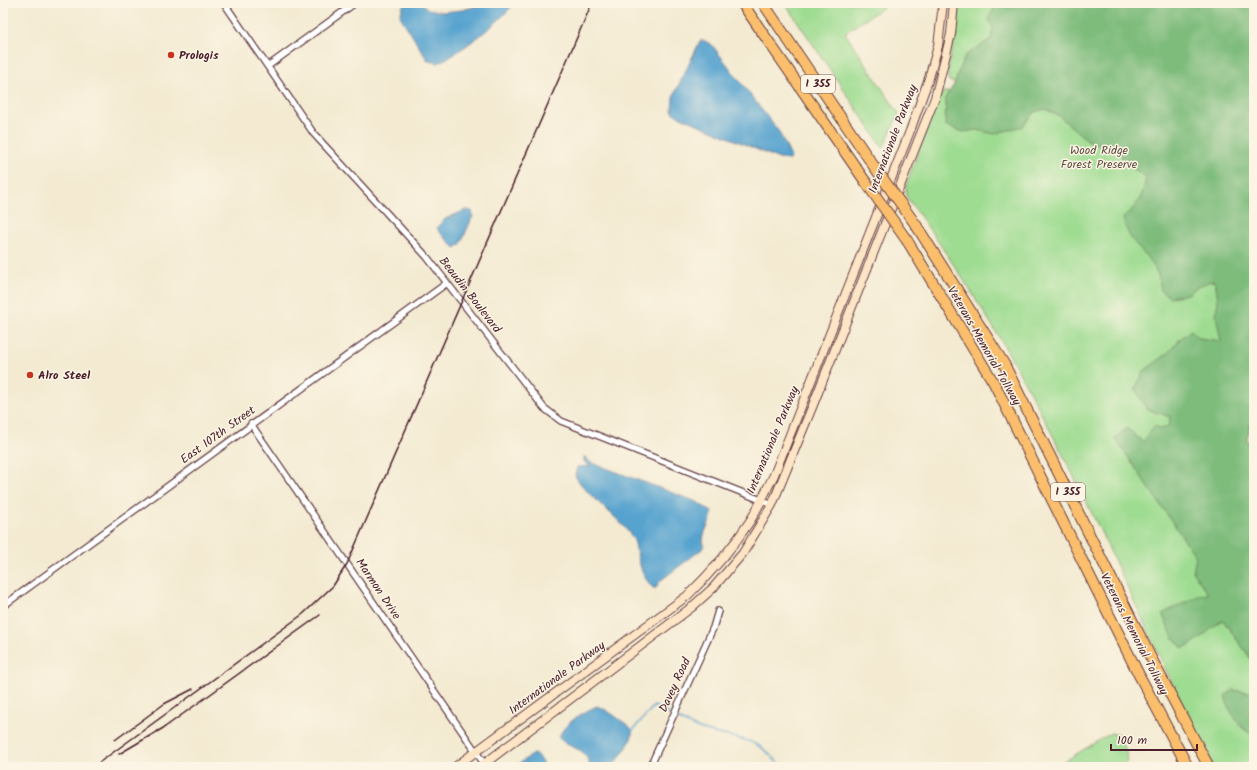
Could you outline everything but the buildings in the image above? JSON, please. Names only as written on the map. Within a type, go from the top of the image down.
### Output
[{"type":"highway","name":"Veterans Memorial Tollway","points":[[742,3],[908,242],[994,383],[1139,675],[1188,767]]},
{"type":"highway","name":"Veterans Memorial Tollway","points":[[763,3],[873,165],[916,225],[1004,364],[1150,656],[1209,767]]},
{"type":"street","name":"Beaudin Boulevard","points":[[224,3],[239,27],[268,66],[314,134],[427,257],[544,408],[561,421],[772,505]]},
{"type":"street","points":[[268,66],[355,3]]},
{"type":"street","name":"Internationale Parkway","points":[[455,767],[687,596],[712,572],[735,544],[751,520],[774,475],[929,78],[938,46],[943,3]]},
{"type":"street","name":"Internationale Parkway","points":[[483,766],[596,677],[672,622],[713,588],[743,553],[772,505],[935,98],[951,34],[954,3]]},
{"type":"street","name":"East 107th Street","points":[[3,606],[251,424],[447,283]]},
{"type":"street","name":"Marmon Drive","points":[[251,424],[476,752],[483,766]]},
{"type":"street","name":"Davey Road","points":[[650,767],[713,628],[718,611]]},
{"type":"green space","points":[[785,3],[889,3],[845,33],[899,114],[883,148]]},
{"type":"green space","name":"Wood Ridge Forest Preserve","points":[[959,3],[1254,3],[1254,409],[1247,439],[1254,450],[1208,594],[1201,635],[1212,626],[1223,620],[1254,663],[1254,693],[1232,690],[1239,725],[1254,737],[1254,767],[1214,767],[1197,736],[1071,470],[1025,383],[998,335],[938,241],[906,196],[906,185],[937,100],[943,92],[949,92],[946,97],[959,85],[949,81],[947,73],[957,26]]},
{"type":"green space","name":"Wood Ridge Forest Preserve","points":[[997,3],[1254,3],[1254,409],[1247,439],[1254,450],[1254,663],[1223,620],[1188,646],[1182,648],[1173,637],[1162,614],[1200,595],[1208,594],[1193,572],[1196,557],[1115,438],[1127,428],[1143,442],[1154,426],[1162,429],[1169,425],[1170,417],[1147,409],[1135,389],[1145,370],[1167,354],[1181,338],[1191,330],[1199,338],[1221,341],[1216,315],[1218,299],[1215,282],[1210,281],[1197,287],[1188,294],[1170,297],[1161,291],[1159,277],[1154,267],[1129,235],[1123,218],[1139,200],[1146,177],[1124,162],[1119,151],[1087,140],[1059,116],[1045,109],[1034,112],[1023,126],[994,134],[977,130],[963,132],[945,125],[946,97],[955,83],[966,55],[991,39],[993,28],[989,18]]},
{"type":"green space","points":[[1232,690],[1254,693],[1254,737],[1232,714],[1225,696]]},
{"type":"green space","points":[[1111,733],[1118,735],[1126,752],[1127,761],[1123,767],[1055,767]]},
{"type":"water","points":[[404,3],[421,3],[428,9],[443,12],[462,10],[488,3],[514,3],[490,28],[447,59],[438,63],[428,61],[400,16]]},
{"type":"water","points":[[700,41],[705,41],[712,45],[779,132],[791,157],[789,160],[779,159],[676,115],[672,111],[673,97]]},
{"type":"water","points":[[466,210],[472,211],[473,216],[460,245],[455,248],[439,232],[437,227],[445,219]]},
{"type":"water","points":[[584,456],[590,462],[697,502],[712,512],[705,533],[703,541],[704,545],[702,549],[660,581],[656,588],[653,588],[649,584],[644,575],[632,537],[619,521],[581,485],[575,476],[577,467],[591,466],[584,462]]},
{"type":"water","points":[[597,706],[609,712],[631,729],[632,733],[629,743],[613,767],[590,767],[588,760],[581,751],[567,744],[559,737],[570,722],[581,714]]},
{"type":"water","points":[[533,754],[537,755],[545,767],[518,767],[521,762]]},
{"type":"waterway","points":[[632,731],[654,706],[669,714]]},
{"type":"waterway","points":[[677,719],[700,729],[746,740],[755,744],[772,756],[781,767]]},
{"type":"railway","points":[[93,767],[303,614],[333,586],[347,564],[592,3]]},
{"type":"railway","points":[[119,754],[165,727],[320,615]]},
{"type":"railway","points":[[115,740],[164,704],[193,689]]},
{"type":"place","name":"Prologis","points":[[171,55]]},
{"type":"place","name":"Alro Steel","points":[[30,375]]}]
